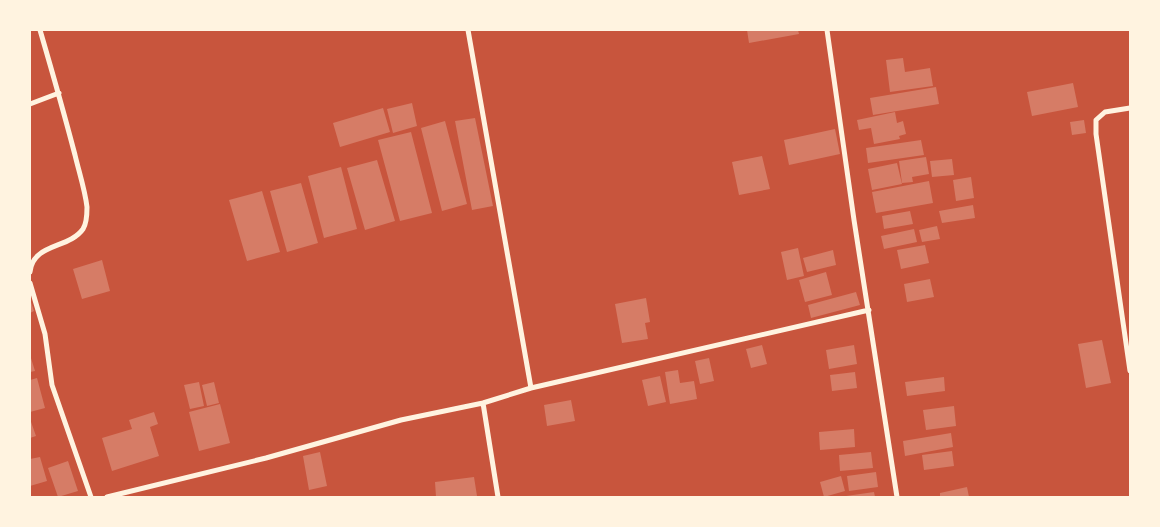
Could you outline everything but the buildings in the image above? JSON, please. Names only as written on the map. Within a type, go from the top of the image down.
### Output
[{"type":"street","points":[[30,272],[31,264],[39,255],[56,245],[75,238],[82,231],[86,222],[86,205],[59,93],[40,30]]},
{"type":"street","points":[[468,30],[531,388]]},
{"type":"street","points":[[828,30],[854,220],[897,497]]},
{"type":"street","points":[[30,104],[59,93]]},
{"type":"street","points":[[1130,108],[1105,112],[1096,120],[1096,134],[1130,371]]},
{"type":"street","points":[[30,283],[45,334],[52,385],[92,497]]},
{"type":"street","points":[[107,497],[266,458],[401,420],[484,403],[531,388],[869,310]]},
{"type":"street","points":[[484,403],[498,497]]}]
